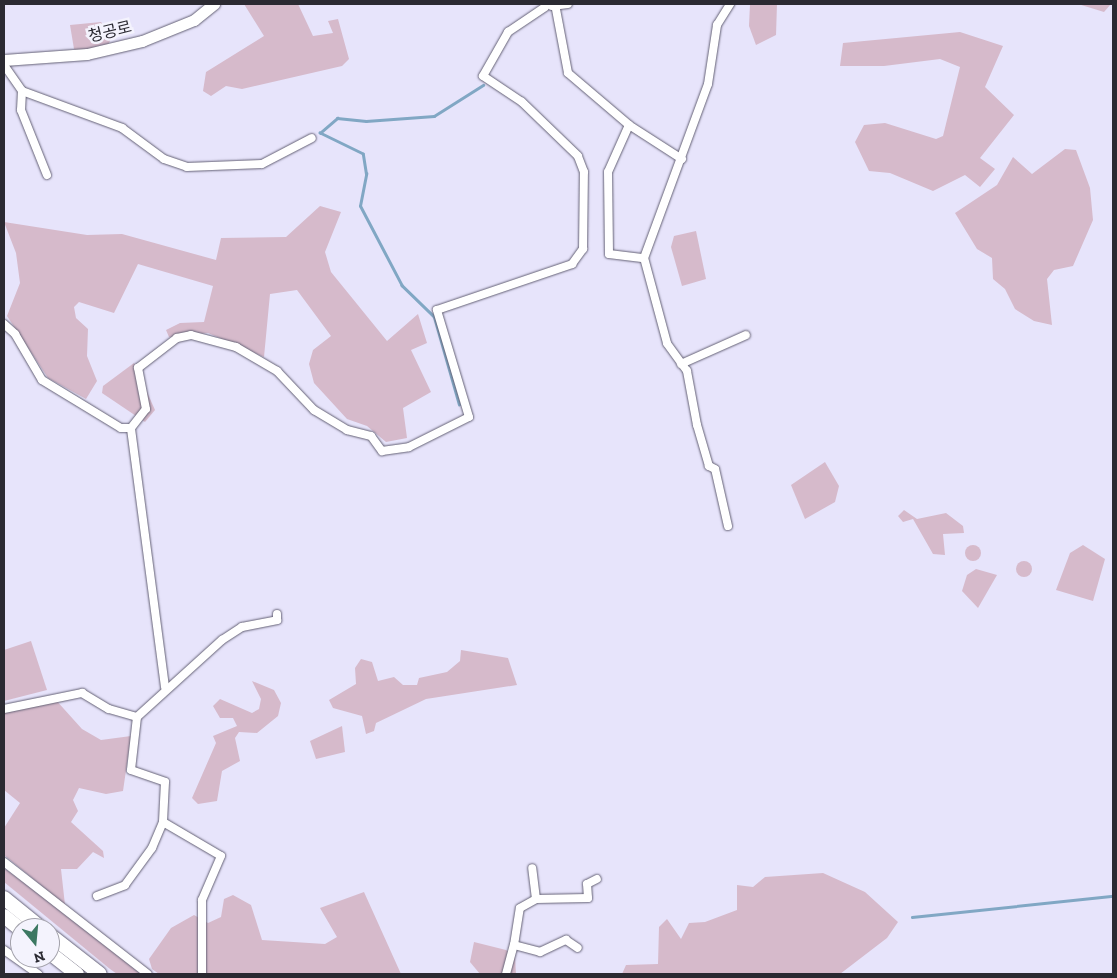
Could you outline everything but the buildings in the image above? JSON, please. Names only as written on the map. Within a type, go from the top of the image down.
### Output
[{"type":"highway","points":[[4,898],[29,918]]},
{"type":"highway","points":[[60,943],[100,974]]},
{"type":"highway","points":[[60,961],[77,974]]},
{"type":"street","name":"청공로","points":[[4,60],[87,54],[142,41],[194,20],[214,4]]},
{"type":"street","points":[[165,687],[131,428],[146,409],[138,368],[178,338],[191,335],[236,347],[277,371],[314,410],[347,430],[371,436],[382,451],[409,447],[469,417],[437,310],[572,264],[583,249],[584,172],[578,156],[522,102],[483,76],[508,32],[545,5],[568,4]]},
{"type":"street","points":[[728,526],[716,469],[709,466],[696,425],[688,371],[667,343],[644,258],[708,84],[717,25],[730,4]]},
{"type":"street","points":[[555,5],[568,74],[629,125],[682,159]]},
{"type":"street","points":[[4,65],[22,91],[122,128],[164,159],[187,167],[262,164],[312,138]]},
{"type":"street","points":[[22,91],[21,110],[47,175]]},
{"type":"street","points":[[629,125],[608,172],[609,254],[644,258]]},
{"type":"street","points":[[4,324],[15,334],[42,380],[121,428],[131,428]]},
{"type":"street","points":[[681,364],[746,335]]},
{"type":"street","points":[[97,896],[125,885],[152,848],[163,822],[165,782],[131,770],[137,718],[165,687],[229,636],[242,627],[277,620],[277,614]]},
{"type":"street","points":[[4,709],[82,693],[109,709],[137,718]]},
{"type":"street","points":[[163,822],[221,856],[202,900],[202,974]]},
{"type":"street","points":[[4,862],[148,974]]},
{"type":"street","points":[[532,868],[536,899]]},
{"type":"street","points":[[506,974],[514,945],[520,908],[536,899],[588,898],[587,884],[597,879]]},
{"type":"street","points":[[514,945],[540,952],[566,940],[578,948]]},
{"type":"street","points":[[4,950],[38,974]]},
{"type":"shaded area","points":[[244,4],[298,4],[313,36],[333,33],[328,21],[338,19],[349,59],[342,66],[242,89],[226,86],[211,96],[203,91],[206,72],[264,36]]},
{"type":"shaded area","points":[[750,4],[777,4],[776,35],[756,45],[749,26]]},
{"type":"shaded area","points":[[1078,4],[1111,4],[1104,12]]},
{"type":"shaded area","points":[[101,22],[112,36],[104,55],[81,58],[74,49],[70,25]]},
{"type":"shaded area","points":[[960,32],[1003,46],[985,87],[1014,115],[980,158],[995,169],[980,187],[965,175],[933,191],[890,173],[869,171],[855,142],[864,125],[885,123],[936,139],[943,136],[960,67],[940,59],[884,66],[840,66],[843,43]]},
{"type":"shaded area","points":[[1065,149],[1076,150],[1090,188],[1093,220],[1073,266],[1054,270],[1047,279],[1052,325],[1034,321],[1015,309],[1005,289],[993,279],[992,258],[977,249],[955,213],[997,185],[1013,157],[1032,174]]},
{"type":"shaded area","points":[[320,206],[341,212],[325,252],[331,272],[387,341],[418,314],[427,343],[411,350],[431,392],[403,408],[407,438],[386,442],[367,426],[347,419],[314,383],[309,364],[313,350],[331,336],[297,290],[270,294],[264,357],[208,333],[169,337],[166,330],[180,323],[204,322],[213,286],[138,264],[114,313],[79,302],[74,307],[76,318],[88,329],[87,356],[97,381],[86,399],[48,378],[7,316],[20,283],[16,253],[4,222],[87,235],[122,234],[216,260],[221,238],[286,237]]},
{"type":"shaded area","points":[[696,231],[706,279],[682,286],[671,247],[674,236]]},
{"type":"shaded area","points":[[134,363],[155,410],[145,422],[102,393],[103,386]]},
{"type":"shaded area","points":[[825,462],[839,486],[835,502],[805,519],[791,485]]},
{"type":"shaded area","points":[[904,510],[917,519],[946,513],[963,526],[964,533],[943,534],[945,555],[933,554],[913,519],[903,522],[898,516]]},
{"type":"shaded area","points":[[970,545],[976,545],[981,550],[979,559],[970,561],[965,556],[965,550]]},
{"type":"shaded area","points":[[1083,545],[1105,559],[1093,601],[1056,590],[1070,553]]},
{"type":"shaded area","points":[[1021,561],[1027,561],[1032,566],[1030,575],[1021,577],[1016,572],[1016,566]]},
{"type":"shaded area","points":[[976,569],[997,575],[978,608],[962,591],[967,575]]},
{"type":"shaded area","points":[[31,641],[47,690],[4,701],[4,650]]},
{"type":"shaded area","points":[[461,650],[508,658],[517,685],[426,699],[376,723],[374,731],[366,734],[362,716],[333,708],[329,700],[356,684],[355,668],[361,659],[372,662],[378,681],[394,677],[403,685],[417,685],[419,678],[447,672],[460,661]]},
{"type":"shaded area","points":[[252,681],[274,690],[281,703],[278,716],[257,733],[239,732],[235,738],[240,761],[222,771],[217,801],[198,804],[192,798],[216,743],[213,736],[237,726],[233,718],[220,718],[213,706],[220,699],[252,713],[259,709],[261,699]]},
{"type":"shaded area","points":[[55,699],[82,729],[101,740],[131,736],[123,791],[106,794],[79,788],[73,800],[78,811],[71,822],[103,851],[104,858],[93,852],[77,869],[61,869],[65,905],[4,855],[4,828],[20,803],[4,790],[4,713]]},
{"type":"shaded area","points":[[342,726],[345,752],[316,759],[310,741]]},
{"type":"shaded area","points":[[4,868],[141,974],[117,974],[60,928],[60,918],[48,918],[4,882]]},
{"type":"shaded area","points":[[823,873],[865,892],[898,922],[887,938],[840,974],[622,974],[626,965],[658,964],[659,927],[667,919],[681,939],[689,923],[705,922],[737,910],[737,885],[753,887],[765,877]]},
{"type":"shaded area","points":[[364,892],[401,974],[159,974],[152,969],[149,959],[171,928],[194,915],[208,923],[221,917],[224,899],[233,895],[251,905],[262,940],[325,944],[337,937],[320,908]]},
{"type":"shaded area","points":[[474,942],[506,950],[515,957],[516,974],[480,974],[470,962]]},
{"type":"waterway","points":[[459,405],[434,317],[402,286],[360,206],[366,174],[363,154],[320,133],[337,118],[366,121],[434,116],[483,85]]},
{"type":"waterway","points":[[912,917],[1113,896]]}]
